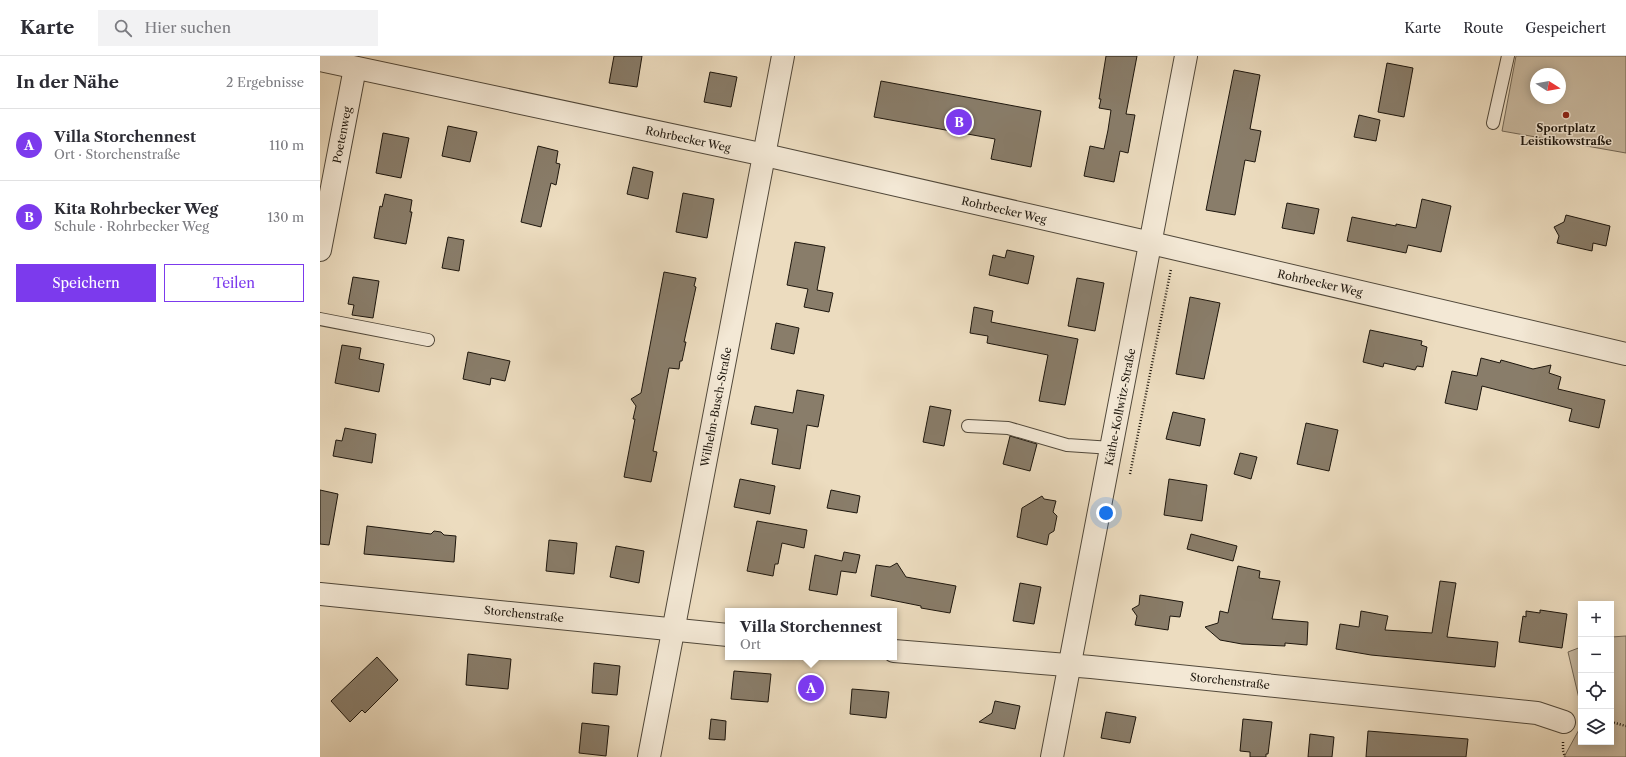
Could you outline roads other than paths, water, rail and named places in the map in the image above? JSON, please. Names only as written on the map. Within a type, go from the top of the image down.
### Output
[{"type":"street","name":"Wilhelm-Busch-Straße","points":[[649,757],[672,628],[783,56]]},
{"type":"street","name":"Käthe-Kollwitz-Straße","points":[[1052,757],[1186,56]]},
{"type":"street","name":"Rohrbecker Weg","points":[[320,60],[355,68],[382,65],[1626,354]]},
{"type":"street","name":"Poetenweg","points":[[320,250],[355,68]]},
{"type":"street","name":"Storchenstraße","points":[[320,594],[725,634]]},
{"type":"street","name":"Storchenstraße","points":[[897,652],[1070,665],[1537,712],[1564,722]]},
{"type":"lane","points":[[1493,123],[1508,56]]},
{"type":"lane","points":[[320,319],[428,340]]},
{"type":"lane","points":[[968,426],[1008,428],[1066,444],[1112,448]]},
{"type":"place","name":"Sportplatz Leistikowstraße","points":[[1566,115]]},
{"type":"place","name":"Kita Rohrbecker Weg","points":[[959,122]]},
{"type":"place","name":"Villa Storchennest","points":[[811,688]]}]
